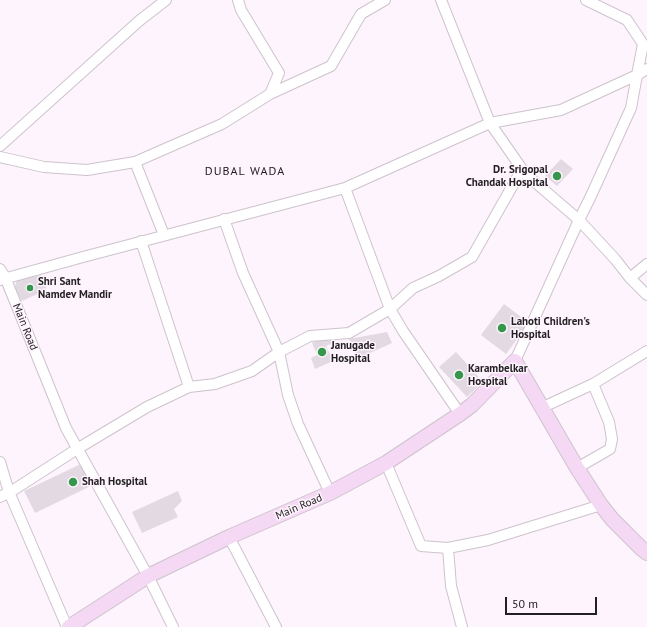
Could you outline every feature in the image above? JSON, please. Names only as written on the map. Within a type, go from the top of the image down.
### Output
[{"type":"main road","points":[[515,361],[541,408],[601,505],[612,519],[645,549]]},
{"type":"main road","name":"Main Road","points":[[148,576],[229,537],[330,493],[386,463],[472,405],[515,361]]},
{"type":"main road","points":[[68,627],[148,576]]},
{"type":"street","points":[[0,146],[133,26],[166,0]]},
{"type":"street","points":[[238,0],[241,10],[279,73],[270,94]]},
{"type":"street","points":[[0,157],[44,167],[87,170],[135,162],[222,124],[270,94],[331,66],[362,14],[384,0]]},
{"type":"street","points":[[441,0],[490,123],[522,171],[579,220],[647,296]]},
{"type":"street","points":[[515,361],[631,108],[643,44],[627,20],[586,0]]},
{"type":"street","points":[[2,279],[345,188],[490,123],[562,110],[647,68]]},
{"type":"street","points":[[135,162],[164,235]]},
{"type":"street","points":[[5,494],[147,407],[189,387],[215,384],[252,370],[279,352],[310,336],[349,333],[390,309],[413,288],[439,276],[472,256],[522,169]]},
{"type":"street","points":[[345,188],[390,309],[402,331],[460,414]]},
{"type":"street","points":[[224,219],[243,273],[279,352],[288,395],[298,424],[330,493]]},
{"type":"street","points":[[141,241],[189,387]]},
{"type":"street","points":[[630,278],[647,264]]},
{"type":"street","name":"Main Road","points":[[0,269],[2,279],[66,428],[148,576]]},
{"type":"street","points":[[541,408],[592,384],[647,352]]},
{"type":"street","points":[[577,468],[610,449],[612,439],[609,422],[592,384]]},
{"type":"street","points":[[0,462],[5,494],[68,627]]},
{"type":"street","points":[[386,463],[421,546],[448,548],[488,540],[601,505]]},
{"type":"street","points":[[229,537],[276,627]]},
{"type":"street","points":[[448,548],[451,586],[462,627]]},
{"type":"street","points":[[148,576],[173,627]]},
{"type":"building","points":[[561,159],[573,169],[557,186],[545,176]]},
{"type":"building","name":"Shri Sant Namdev Mandir","points":[[41,275],[47,284],[44,291],[22,301],[14,289],[17,280]]},
{"type":"building","points":[[504,304],[529,323],[506,354],[481,335]]},
{"type":"building","points":[[387,332],[392,343],[357,359],[349,339]]},
{"type":"building","points":[[332,336],[335,342],[326,346],[333,361],[315,369],[311,358],[317,355],[312,343]]},
{"type":"building","points":[[456,352],[483,382],[467,397],[439,367]]},
{"type":"building","points":[[81,464],[91,486],[35,513],[24,491]]},
{"type":"building","points":[[178,491],[182,501],[174,509],[178,517],[142,533],[132,512]]},
{"type":"place","name":"Dr. Srigopal Chandak Hospital","points":[[557,176]]},
{"type":"place","name":"Shri Sant Namdev Mandir","points":[[30,288]]},
{"type":"place","name":"Lahoti Children's Hospital","points":[[502,328]]},
{"type":"place","name":"Janugade Hospital","points":[[322,352]]},
{"type":"place","name":"Karambelkar Hospital","points":[[459,375]]},
{"type":"place","name":"Shah Hospital","points":[[73,482]]},
{"type":"district","name":"DUBAL WADA","points":[[245,172]]}]
